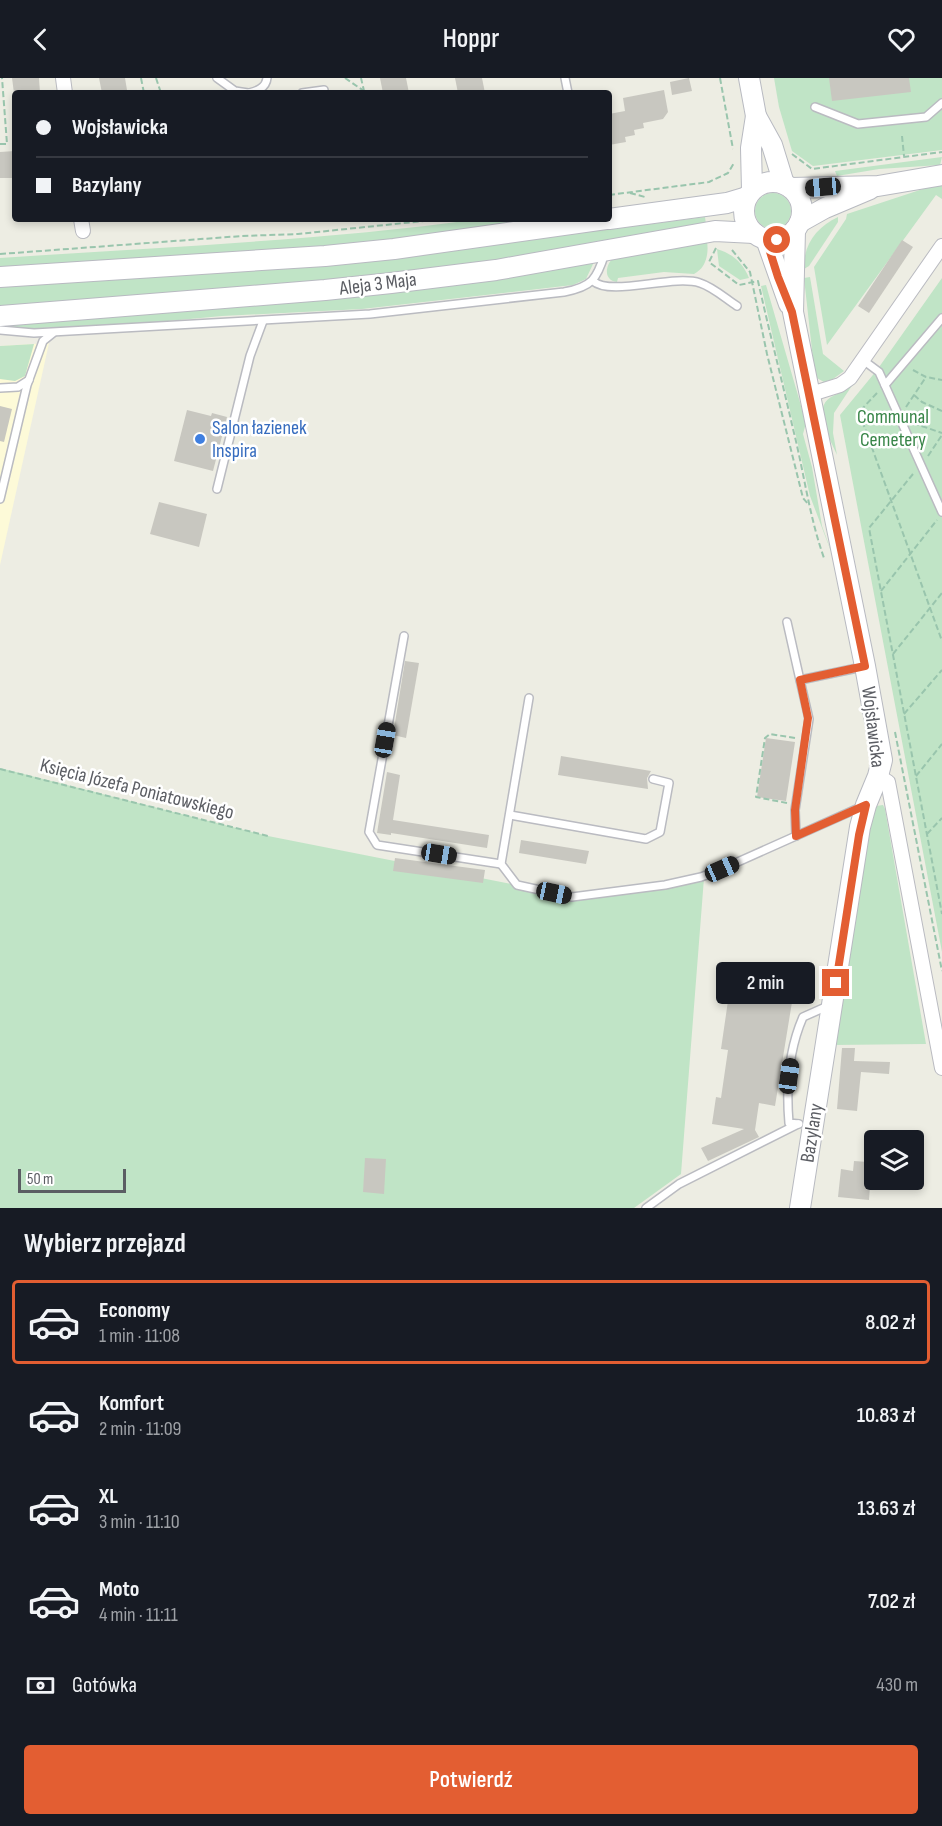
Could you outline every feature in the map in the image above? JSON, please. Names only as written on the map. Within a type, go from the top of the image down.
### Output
[{"type":"street","points":[[749,78],[756,116],[772,145],[787,186],[797,195],[801,204],[797,226]]},
{"type":"street","points":[[750,194],[751,148],[756,116]]},
{"type":"street","points":[[878,186],[818,212],[797,226],[787,237],[777,240],[760,236],[748,225],[744,216],[744,206],[750,194],[762,184],[773,182],[787,186],[878,186],[942,175]]},
{"type":"street","name":"Aleja 3 Maja","points":[[612,218],[727,203],[750,194]]},
{"type":"street","name":"Aleja 3 Maja","points":[[0,277],[360,253],[588,222]]},
{"type":"street","name":"Wojsławicka","points":[[792,312],[797,226]]},
{"type":"street","name":"Aleja 3 Maja","points":[[0,316],[380,285],[496,270],[715,231],[760,236]]},
{"type":"street","name":"Wojsławicka","points":[[760,236],[792,312],[865,666],[882,760],[878,776],[888,782],[942,1068]]},
{"type":"street","points":[[808,394],[845,382],[863,360],[942,246]]},
{"type":"street","name":"Bazylany","points":[[800,1208],[806,1125],[832,1004],[859,835],[866,805],[878,776]]},
{"type":"lane","points":[[217,78],[234,90]]},
{"type":"lane","points":[[815,107],[858,124],[926,117],[942,103]]},
{"type":"lane","points":[[0,330],[25,333],[55,332],[263,321],[379,313],[564,292],[578,289],[593,281],[605,251]]},
{"type":"lane","points":[[593,281],[599,286],[611,287],[671,281],[700,283],[737,306]]},
{"type":"lane","points":[[885,385],[942,318]]},
{"type":"lane","points":[[217,489],[250,356],[263,321]]},
{"type":"lane","points":[[0,499],[30,378],[43,341],[55,332]]},
{"type":"lane","points":[[863,360],[879,372],[942,513]]},
{"type":"lane","points":[[0,388],[18,387],[30,378]]},
{"type":"lane","points":[[787,622],[808,718],[794,817],[796,836]]},
{"type":"lane","points":[[404,636],[369,832],[377,845],[501,864],[518,885],[572,897],[665,885],[701,877],[866,805]]},
{"type":"lane","points":[[800,680],[865,666]]},
{"type":"lane","points":[[501,864],[529,698]]},
{"type":"lane","points":[[510,815],[646,839],[660,832],[669,783],[653,779]]},
{"type":"lane","points":[[806,1125],[789,1123],[786,1096],[795,1035],[803,1017],[832,1004]]},
{"type":"lane","points":[[646,1208],[679,1184],[806,1125]]},
{"type":"path","points":[[0,144],[7,144],[2,105],[2,78]]},
{"type":"path","points":[[345,78],[363,90]]},
{"type":"path","points":[[720,78],[733,151]]},
{"type":"path","points":[[902,136],[904,156]]},
{"type":"path","points":[[790,152],[812,169],[942,152]]},
{"type":"path","points":[[612,195],[709,182],[728,173],[735,160]]},
{"type":"path","points":[[0,254],[298,234],[414,222]]},
{"type":"path","points":[[717,246],[710,262],[739,285],[753,282],[758,281],[794,430],[808,505],[803,498],[767,354],[753,282],[749,270],[734,251],[725,248]]},
{"type":"path","points":[[903,364],[926,377],[942,380]]},
{"type":"path","points":[[926,377],[900,417],[942,434],[922,465],[869,528],[942,914]]},
{"type":"path","points":[[885,385],[859,412],[942,641]]},
{"type":"path","points":[[914,395],[922,402],[942,411]]},
{"type":"path","points":[[881,591],[942,513]]},
{"type":"path","points":[[893,654],[942,593]]},
{"type":"path","points":[[904,714],[942,670]]},
{"type":"path","points":[[886,733],[896,732],[942,971]]},
{"type":"path","points":[[796,804],[756,797],[765,738],[770,734],[798,738]]},
{"type":"path","points":[[916,776],[942,744]]},
{"type":"path","name":"Księcia Józefa Poniatowskiego","points":[[0,769],[268,836]]},
{"type":"path","points":[[927,834],[942,818]]},
{"type":"path","points":[[939,898],[942,894]]},
{"type":"shaded area","points":[[49,343],[0,565],[0,346]]},
{"type":"green space","points":[[774,78],[942,78],[942,150],[813,166],[792,151],[779,107]]},
{"type":"green space","points":[[942,157],[940,165],[879,169],[837,176],[835,171]]},
{"type":"green space","points":[[942,185],[942,199],[936,195],[827,345],[814,267],[847,214],[932,186]]},
{"type":"green space","points":[[773,193],[786,198],[791,211],[786,224],[773,229],[760,224],[755,211],[760,198]]},
{"type":"green space","points":[[705,217],[706,224],[501,260],[365,278],[0,310],[0,285],[453,249]]},
{"type":"green space","points":[[838,217],[838,222],[809,266],[804,269],[806,252],[813,237],[830,221]]},
{"type":"green space","points":[[456,222],[528,222],[387,242],[0,269],[0,258],[180,247]]},
{"type":"green space","points":[[707,241],[706,260],[694,274],[664,272],[618,278],[617,282],[609,278],[607,268],[614,257]]},
{"type":"green space","points":[[717,249],[737,260],[749,278],[740,280],[719,266]]},
{"type":"green space","points":[[590,262],[593,264],[586,279],[573,285],[362,309],[222,316],[136,324],[14,329],[1,326],[316,301]]},
{"type":"green space","points":[[810,277],[823,354],[844,371],[824,382],[815,377],[804,278]]},
{"type":"green space","name":"Communal Cemetery","points":[[942,278],[942,952],[840,415],[877,370]]},
{"type":"green space","points":[[766,285],[806,423],[803,434],[812,467],[822,526],[841,578],[810,496],[761,286]]},
{"type":"green space","points":[[34,344],[25,376],[15,381],[0,379],[0,346]]},
{"type":"green space","points":[[855,381],[834,413],[833,433],[837,455],[824,425],[823,409],[825,402],[847,389]]},
{"type":"green space","points":[[0,768],[268,836],[572,896],[704,878],[681,1174],[634,1208],[0,1208]]},
{"type":"green space","points":[[883,805],[926,1044],[833,1045],[873,810],[876,806]]},
{"type":"building","points":[[12,78],[39,78],[40,90],[14,90]]},
{"type":"building","points":[[99,78],[125,78],[127,90],[101,90]]},
{"type":"building","points":[[380,78],[406,78],[408,90],[382,90]]},
{"type":"building","points":[[455,78],[482,78],[484,90],[457,90]]},
{"type":"building","points":[[689,78],[692,91],[672,95],[670,82]]},
{"type":"building","points":[[829,78],[909,78],[911,92],[832,101]]},
{"type":"building","points":[[664,90],[668,112],[663,119],[643,123],[644,128],[634,130],[635,135],[625,137],[626,142],[612,144],[612,113],[625,111],[623,98]]},
{"type":"building","points":[[12,151],[12,178],[0,178],[0,152]]},
{"type":"building","points":[[902,240],[913,247],[869,313],[858,306]]},
{"type":"building","points":[[0,406],[12,409],[4,442],[0,441]]},
{"type":"building","name":"Salon łazienek Inspira","points":[[187,410],[227,417],[213,471],[174,461]]},
{"type":"building","points":[[159,502],[207,514],[199,547],[150,534]]},
{"type":"building","points":[[405,661],[419,663],[406,738],[393,735]]},
{"type":"building","points":[[766,738],[795,742],[786,801],[757,797]]},
{"type":"building","points":[[561,756],[651,771],[647,778],[648,789],[558,775]]},
{"type":"building","points":[[387,772],[400,775],[393,820],[489,835],[487,848],[391,833],[391,835],[377,833]]},
{"type":"building","points":[[521,840],[589,851],[586,864],[519,853]]},
{"type":"building","points":[[395,858],[485,870],[483,883],[393,871]]},
{"type":"building","points":[[730,987],[793,996],[775,1106],[759,1103],[755,1130],[759,1137],[708,1161],[701,1148],[744,1129],[712,1124],[716,1097],[721,1098],[728,1050],[721,1049]]},
{"type":"building","points":[[842,1048],[855,1048],[854,1061],[890,1062],[889,1074],[861,1072],[857,1111],[837,1109]]},
{"type":"building","points":[[365,1158],[386,1159],[384,1194],[363,1192]]},
{"type":"building","points":[[854,1161],[864,1162],[864,1190],[870,1190],[869,1200],[838,1197],[841,1169],[853,1171]]},
{"type":"place","name":"Salon łazienek Inspira","points":[[200,439]]},
{"type":"route","points":[[777,240],[766,239],[792,312],[865,666],[800,680],[808,718],[794,817],[796,836],[866,805],[862,816],[836,983]]}]
